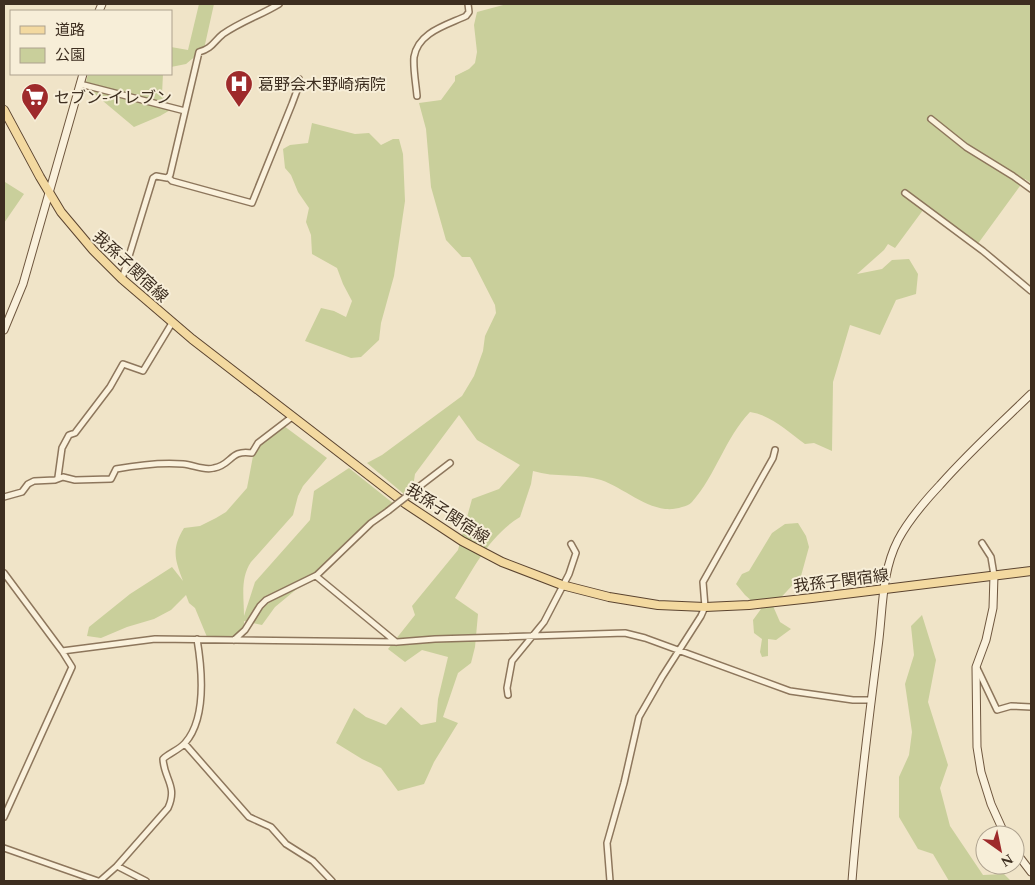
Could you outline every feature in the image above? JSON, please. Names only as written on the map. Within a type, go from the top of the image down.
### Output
[{"type":"main road","name":"我孫子関宿線","points":[[4,110],[49,194],[82,239],[122,279],[172,323],[406,504],[444,530],[484,553],[562,585],[631,601],[658,605],[705,607],[778,602],[1031,571]]},
{"type":"street","points":[[168,177],[199,52],[207,50],[221,35],[246,19],[279,4]]},
{"type":"street","points":[[417,96],[414,58],[416,50],[427,34],[466,16],[469,12],[468,4]]},
{"type":"street","points":[[4,330],[23,284],[83,75]]},
{"type":"street","points":[[122,279],[156,176],[168,177],[172,181],[252,203],[292,104],[299,85],[298,79]]},
{"type":"street","points":[[80,84],[185,111]]},
{"type":"street","points":[[932,119],[966,147],[1031,189]]},
{"type":"street","points":[[905,193],[983,251],[1031,291]]},
{"type":"street","points":[[58,477],[62,448],[68,435],[76,433],[110,387],[123,364],[143,371],[172,323]]},
{"type":"street","points":[[852,881],[859,792],[878,644],[883,588],[896,546],[909,522],[921,506],[963,460],[1031,394]]},
{"type":"street","points":[[4,497],[22,492],[28,484],[34,481],[55,480],[58,477],[75,480],[111,479],[116,469],[141,464],[184,464],[203,469],[216,468],[239,452],[252,453],[258,443],[292,417]]},
{"type":"street","points":[[610,881],[607,842],[624,783],[639,717],[701,616],[705,607],[703,582],[773,458],[775,450]]},
{"type":"street","points":[[234,640],[244,630],[266,600],[316,576],[371,522],[450,463]]},
{"type":"street","points":[[982,543],[991,557],[994,575],[993,608],[986,640],[976,667],[977,747],[981,772],[991,804],[1000,825]]},
{"type":"street","points":[[508,695],[507,688],[512,662],[544,622],[569,574],[576,553],[571,544]]},
{"type":"street","points":[[4,574],[72,667],[4,817]]},
{"type":"street","points":[[316,576],[397,642]]},
{"type":"street","points":[[62,651],[155,639],[397,642],[625,633],[680,650],[790,691],[853,700],[871,700]]},
{"type":"street","points":[[4,848],[99,881],[116,866],[168,808],[172,799],[172,786],[163,766],[163,759],[184,744],[195,725],[202,687],[202,668],[197,639]]},
{"type":"street","points":[[976,667],[996,710],[1011,706],[1031,707]]},
{"type":"street","points":[[184,744],[249,817],[271,827],[286,844],[313,861],[332,881]]},
{"type":"street","points":[[116,866],[146,881]]},
{"type":"green space","points":[[199,4],[214,4],[204,49],[186,64],[172,67],[172,47],[188,50]]},
{"type":"green space","points":[[507,4],[1031,4],[1031,183],[1025,179],[977,245],[926,206],[895,248],[888,244],[884,250],[857,274],[882,269],[892,260],[909,259],[918,274],[916,294],[896,300],[880,335],[850,325],[833,382],[832,451],[814,443],[805,444],[772,420],[750,412],[741,422],[708,480],[692,502],[686,506],[672,509],[661,508],[641,501],[601,480],[533,471],[531,484],[520,517],[499,533],[483,553],[455,598],[478,614],[475,647],[471,663],[458,673],[443,717],[458,723],[434,762],[424,784],[398,791],[381,768],[336,743],[354,708],[366,717],[386,725],[401,707],[421,725],[436,722],[438,699],[448,657],[422,650],[405,662],[388,649],[415,615],[412,606],[458,550],[472,499],[499,489],[520,465],[477,440],[459,415],[415,474],[411,500],[367,463],[382,455],[462,396],[474,376],[483,351],[485,336],[496,313],[495,305],[470,257],[462,257],[446,240],[431,187],[426,129],[419,103],[441,100],[455,81],[455,76],[469,69],[475,63],[477,52],[474,25],[477,12]]},
{"type":"green space","points":[[88,75],[163,75],[162,94],[172,109],[134,127],[85,86]]},
{"type":"green space","points":[[312,123],[355,134],[369,133],[381,145],[393,139],[399,139],[403,154],[405,201],[394,276],[381,323],[379,340],[361,357],[351,358],[305,341],[321,308],[334,311],[346,317],[352,301],[337,268],[312,254],[311,235],[306,222],[309,208],[298,192],[291,175],[285,168],[283,149],[290,145],[308,143]]},
{"type":"green space","points":[[4,179],[5,182],[24,194],[4,223]]},
{"type":"green space","points":[[284,426],[327,458],[303,486],[293,515],[251,562],[245,575],[243,588],[244,616],[255,582],[310,520],[314,491],[349,468],[394,504],[345,544],[316,573],[275,607],[262,625],[244,621],[244,628],[233,637],[207,637],[195,608],[189,603],[186,595],[171,610],[154,619],[127,627],[101,638],[87,636],[89,627],[130,594],[172,567],[183,581],[176,561],[176,548],[184,528],[200,526],[226,512],[247,488],[256,447]]},
{"type":"green space","points":[[798,523],[806,536],[809,547],[801,576],[773,606],[780,622],[791,629],[776,640],[768,639],[768,656],[762,657],[760,652],[762,639],[754,633],[753,620],[761,609],[736,584],[742,574],[749,571],[772,533],[785,524]]},
{"type":"green space","points":[[922,615],[936,660],[928,702],[948,765],[940,788],[950,826],[975,863],[975,875],[1005,875],[1011,881],[949,881],[933,854],[918,849],[899,817],[899,777],[909,755],[912,732],[905,684],[914,655],[911,626]]},
{"type":"place","name":"葛野会木野崎病院","points":[[239,108]]},
{"type":"place","name":"セブン-イレブン","points":[[35,121]]}]
